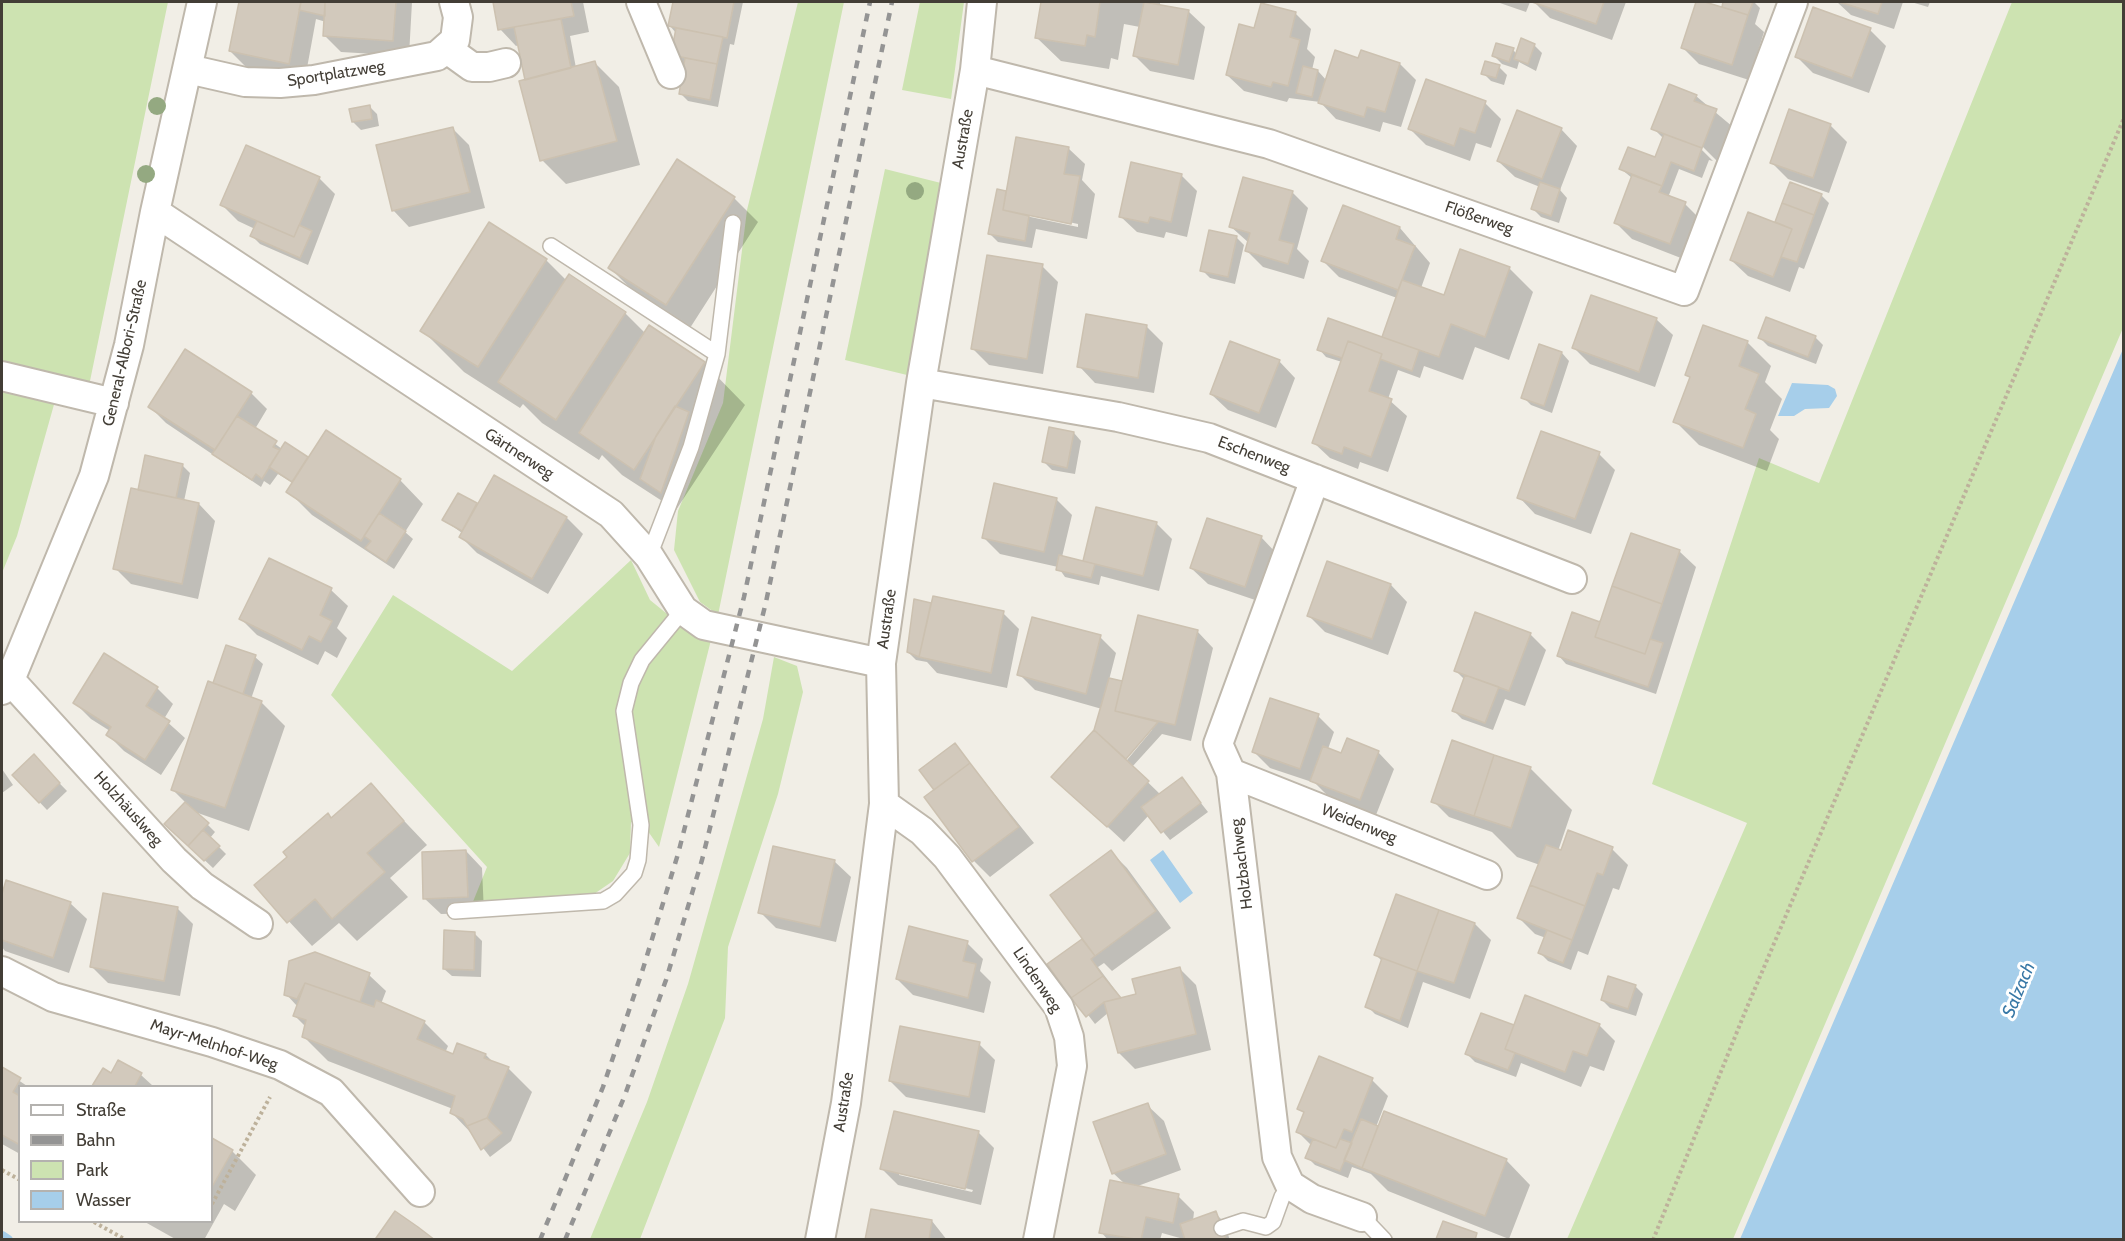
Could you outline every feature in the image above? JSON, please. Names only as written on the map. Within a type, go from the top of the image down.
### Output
[{"type":"street","name":"General-Albori-Straße","points":[[6,685],[94,476],[129,345],[155,212],[202,2]]},
{"type":"street","points":[[454,2],[458,29],[455,40],[447,49],[472,66],[489,67],[506,63]]},
{"type":"street","points":[[641,2],[671,74]]},
{"type":"street","name":"Austraße","points":[[820,1239],[846,1103],[884,804],[881,663],[921,383],[975,70],[982,2]]},
{"type":"street","name":"Flößerweg","points":[[975,70],[1269,144],[1684,291],[1792,2]]},
{"type":"street","name":"Sportplatzweg","points":[[188,69],[245,82],[280,83],[314,80],[437,56],[447,49]]},
{"type":"street","name":"Gärtnerweg","points":[[155,212],[611,514],[650,556],[683,610],[704,625],[881,663]]},
{"type":"street","points":[[2,376],[114,403]]},
{"type":"street","name":"Eschenweg","points":[[921,383],[1118,417],[1209,438],[1572,579]]},
{"type":"street","name":"Holzbachweg","points":[[1290,1185],[1278,1158],[1231,773],[1218,744],[1315,479]]},
{"type":"street","name":"Holzhäuslweg","points":[[6,685],[174,860],[202,886],[258,924]]},
{"type":"street","name":"Weidenweg","points":[[1231,773],[1487,875]]},
{"type":"street","name":"Lindenweg","points":[[884,804],[922,831],[947,857],[1059,1007],[1069,1037],[1072,1066],[1038,1239]]},
{"type":"street","name":"Mayr-Melnhof-Weg","points":[[2,970],[53,997],[212,1041],[285,1068],[331,1092],[420,1192]]},
{"type":"street","points":[[1290,1185],[1312,1199],[1362,1217]]},
{"type":"lane","points":[[650,556],[691,447],[717,354],[733,223]]},
{"type":"lane","points":[[551,246],[717,354]]},
{"type":"lane","points":[[455,911],[603,901],[615,894],[634,873],[638,860],[641,825],[624,711],[631,683],[642,660],[683,610]]},
{"type":"lane","points":[[1222,1228],[1243,1221],[1266,1227],[1273,1222],[1282,1197],[1290,1185]]},
{"type":"lane","points":[[1362,1217],[1384,1239]]},
{"type":"path","points":[[1653,1239],[1745,1012],[2124,118]]},
{"type":"path","points":[[213,1202],[285,1068]]},
{"type":"path","points":[[2,1170],[18,1179]]},
{"type":"path","points":[[98,1223],[126,1239]]},
{"type":"green space","points":[[2,2],[168,2],[84,410],[55,401],[17,536],[2,573]]},
{"type":"green space","points":[[798,2],[844,2],[718,615],[700,602],[674,550],[678,511],[723,403],[747,210]]},
{"type":"green space","points":[[920,2],[964,2],[951,99],[902,90]]},
{"type":"green space","points":[[2012,2],[2123,2],[2123,328],[1733,1239],[1567,1239],[1747,823],[1652,784],[1759,458],[1819,483]]},
{"type":"green space","points":[[885,169],[941,183],[907,375],[845,360]]},
{"type":"green space","points":[[631,560],[650,600],[693,635],[711,640],[659,847],[645,827],[631,822],[630,853],[613,881],[594,894],[472,904],[487,867],[331,695],[393,595],[512,671]]},
{"type":"green space","points":[[774,657],[797,666],[803,692],[778,794],[728,947],[725,1018],[640,1239],[590,1239],[647,1102],[688,984],[763,719]]},
{"type":"water","name":"Salzach","points":[[2123,349],[2123,1239],[1740,1239]]},
{"type":"water","points":[[1792,383],[1828,385],[1835,389],[1837,396],[1829,408],[1805,409],[1794,416],[1778,416]]},
{"type":"water","points":[[1163,850],[1193,893],[1180,903],[1150,860]]},
{"type":"building","points":[[239,2],[301,2],[289,64],[229,51]]},
{"type":"building","points":[[301,2],[325,2],[325,16],[299,10]]},
{"type":"building","points":[[325,2],[396,2],[393,41],[323,36]]},
{"type":"building","points":[[493,2],[571,2],[574,16],[498,30]]},
{"type":"building","points":[[673,2],[734,2],[727,38],[668,26]]},
{"type":"building","points":[[1041,2],[1100,2],[1095,37],[1087,35],[1085,46],[1035,38]]},
{"type":"building","points":[[1144,2],[1189,10],[1178,65],[1133,56]]},
{"type":"building","points":[[1532,2],[1604,2],[1596,24]]},
{"type":"building","points":[[1696,2],[1705,2],[1748,15],[1732,65],[1681,48]]},
{"type":"building","points":[[1723,2],[1753,2],[1748,15],[1722,7]]},
{"type":"building","points":[[1839,2],[1882,2],[1878,14]]},
{"type":"building","points":[[1261,3],[1296,12],[1290,37],[1300,40],[1288,86],[1273,82],[1271,87],[1226,75],[1239,24],[1254,28]]},
{"type":"building","points":[[1813,7],[1871,28],[1852,78],[1795,57]]},
{"type":"building","points":[[561,19],[571,68],[525,80],[514,27]]},
{"type":"building","points":[[676,28],[723,37],[717,64],[671,55]]},
{"type":"building","points":[[1521,38],[1535,44],[1528,64],[1514,59]]},
{"type":"building","points":[[1496,43],[1514,48],[1509,62],[1492,56]]},
{"type":"building","points":[[1335,50],[1358,58],[1361,50],[1400,63],[1385,112],[1367,107],[1364,117],[1318,103]]},
{"type":"building","points":[[685,58],[717,64],[710,100],[679,94]]},
{"type":"building","points":[[595,61],[617,141],[540,161],[519,81]]},
{"type":"building","points":[[1485,61],[1500,65],[1496,78],[1481,74]]},
{"type":"building","points":[[1303,66],[1318,70],[1312,97],[1296,93]]},
{"type":"building","points":[[1426,79],[1486,101],[1475,133],[1460,128],[1454,146],[1408,129]]},
{"type":"building","points":[[1669,84],[1697,95],[1694,101],[1717,109],[1702,148],[1651,129]]},
{"type":"building","points":[[370,105],[372,119],[352,122],[349,109]]},
{"type":"building","points":[[1789,109],[1831,124],[1813,178],[1770,163]]},
{"type":"building","points":[[1517,110],[1562,128],[1542,179],[1497,161]]},
{"type":"building","points":[[453,127],[470,192],[392,211],[376,145]]},
{"type":"building","points":[[1664,134],[1702,148],[1694,171],[1671,162],[1662,186],[1619,169],[1628,147],[1655,157]]},
{"type":"building","points":[[1016,137],[1069,147],[1064,174],[1080,176],[1071,224],[1003,210]]},
{"type":"building","points":[[246,145],[320,177],[294,237],[220,205]]},
{"type":"building","points":[[677,159],[735,197],[666,305],[608,268]]},
{"type":"building","points":[[1131,162],[1182,174],[1171,222],[1150,217],[1148,223],[1119,217]]},
{"type":"building","points":[[1632,175],[1662,186],[1659,192],[1686,202],[1670,244],[1614,223]]},
{"type":"building","points":[[1243,177],[1293,191],[1279,240],[1294,244],[1288,264],[1245,251],[1250,233],[1229,227]]},
{"type":"building","points":[[1540,182],[1560,189],[1551,216],[1531,209]]},
{"type":"building","points":[[1790,182],[1822,194],[1814,215],[1782,203]]},
{"type":"building","points":[[997,189],[1006,191],[1003,210],[1029,216],[1025,241],[988,234]]},
{"type":"building","points":[[1782,203],[1814,215],[1797,262],[1781,257],[1792,229],[1775,222]]},
{"type":"building","points":[[1343,205],[1400,227],[1396,239],[1415,246],[1398,290],[1321,261]]},
{"type":"building","points":[[1748,212],[1792,229],[1773,277],[1730,260]]},
{"type":"building","points":[[257,221],[294,237],[299,225],[312,231],[300,258],[250,236]]},
{"type":"building","points":[[489,222],[547,259],[478,367],[420,331]]},
{"type":"building","points":[[1209,230],[1237,236],[1228,277],[1200,271]]},
{"type":"building","points":[[1460,249],[1510,267],[1485,337],[1451,324],[1439,357],[1382,337],[1402,280],[1444,295]]},
{"type":"building","points":[[987,255],[1043,264],[1027,359],[971,349]]},
{"type":"building","points":[[569,274],[626,312],[556,420],[498,382]]},
{"type":"building","points":[[1591,295],[1657,318],[1639,372],[1572,348]]},
{"type":"building","points":[[1086,314],[1147,325],[1138,378],[1077,367]]},
{"type":"building","points":[[1766,317],[1816,336],[1808,357],[1758,338]]},
{"type":"building","points":[[1328,318],[1419,350],[1412,371],[1380,359],[1382,354],[1348,341],[1342,358],[1317,350]]},
{"type":"building","points":[[649,325],[705,362],[634,470],[579,433]]},
{"type":"building","points":[[1703,325],[1748,341],[1739,366],[1759,374],[1745,409],[1756,414],[1743,448],[1673,422],[1690,377],[1685,375]]},
{"type":"building","points":[[1230,341],[1280,360],[1259,413],[1210,394]]},
{"type":"building","points":[[1348,341],[1382,354],[1369,391],[1392,399],[1371,457],[1344,447],[1342,454],[1312,443]]},
{"type":"building","points":[[1539,344],[1562,352],[1544,406],[1521,398]]},
{"type":"building","points":[[185,349],[252,392],[215,450],[148,407]]},
{"type":"building","points":[[675,406],[689,412],[661,493],[640,479],[656,436]]},
{"type":"building","points":[[237,416],[277,441],[273,447],[280,450],[262,479],[256,474],[252,480],[212,454]]},
{"type":"building","points":[[1049,427],[1074,432],[1067,468],[1042,462]]},
{"type":"building","points":[[326,430],[401,479],[361,541],[286,492]]},
{"type":"building","points":[[1541,431],[1600,452],[1575,519],[1517,498]]},
{"type":"building","points":[[285,442],[308,457],[292,482],[269,467]]},
{"type":"building","points":[[145,455],[183,464],[176,498],[138,490]]},
{"type":"building","points":[[494,475],[567,517],[532,579],[459,537]]},
{"type":"building","points":[[994,483],[1057,498],[1044,552],[982,538]]},
{"type":"building","points":[[131,488],[199,503],[182,584],[113,569]]},
{"type":"building","points":[[458,493],[477,503],[462,531],[442,520]]},
{"type":"building","points":[[1096,507],[1157,522],[1143,576],[1083,561]]},
{"type":"building","points":[[379,513],[406,531],[386,562],[365,548],[371,541],[364,536]]},
{"type":"building","points":[[1207,518],[1262,536],[1245,587],[1190,568]]},
{"type":"building","points":[[1631,533],[1680,550],[1662,604],[1612,586]]},
{"type":"building","points":[[1059,555],[1095,564],[1091,578],[1056,570]]},
{"type":"building","points":[[269,558],[332,588],[320,615],[332,621],[321,642],[309,636],[302,650],[239,619]]},
{"type":"building","points":[[1327,561],[1391,584],[1372,639],[1307,616]]},
{"type":"building","points":[[1612,586],[1662,604],[1645,654],[1595,637]]},
{"type":"building","points":[[933,596],[1004,611],[991,673],[919,657]]},
{"type":"building","points":[[914,599],[931,603],[919,657],[907,652]]},
{"type":"building","points":[[1475,612],[1531,633],[1509,691],[1454,671]]},
{"type":"building","points":[[1572,612],[1600,622],[1595,637],[1645,654],[1650,639],[1663,643],[1648,687],[1557,656]]},
{"type":"building","points":[[1138,615],[1198,630],[1175,725],[1115,711]]},
{"type":"building","points":[[1032,617],[1101,635],[1086,694],[1017,675]]},
{"type":"building","points":[[226,645],[256,655],[243,694],[213,683]]},
{"type":"building","points":[[104,653],[158,687],[146,706],[170,721],[145,760],[106,735],[111,727],[73,703]]},
{"type":"building","points":[[1465,675],[1499,687],[1485,723],[1452,711]]},
{"type":"building","points":[[1109,678],[1122,681],[1115,711],[1158,722],[1126,759],[1094,730]]},
{"type":"building","points":[[208,681],[262,701],[225,808],[171,790]]},
{"type":"building","points":[[1270,698],[1319,714],[1300,769],[1252,752]]},
{"type":"building","points":[[1094,730],[1149,781],[1107,827],[1051,777]]},
{"type":"building","points":[[1347,738],[1379,751],[1360,800],[1310,781],[1323,746],[1341,753]]},
{"type":"building","points":[[1452,740],[1494,755],[1474,816],[1431,802]]},
{"type":"building","points":[[955,743],[970,763],[934,790],[919,770]]},
{"type":"building","points":[[34,754],[60,783],[39,803],[12,775]]},
{"type":"building","points":[[1494,755],[1531,767],[1511,828],[1474,816]]},
{"type":"building","points":[[970,763],[1019,827],[972,862],[924,797]]},
{"type":"building","points":[[1182,777],[1201,803],[1161,833],[1141,807]]},
{"type":"building","points":[[371,783],[404,821],[367,853],[385,872],[332,919],[315,899],[287,923],[254,885],[287,857],[283,852],[328,813],[331,818]]},
{"type":"building","points":[[185,802],[209,823],[188,846],[164,824]]},
{"type":"building","points":[[203,830],[220,846],[204,861],[188,846]]},
{"type":"building","points":[[1568,830],[1613,847],[1603,875],[1597,873],[1585,906],[1530,885],[1546,845],[1561,850]]},
{"type":"building","points":[[773,846],[835,860],[820,927],[758,913]]},
{"type":"building","points":[[466,850],[468,897],[423,899],[422,852]]},
{"type":"building","points":[[1111,850],[1156,911],[1095,956],[1050,895]]},
{"type":"building","points":[[6,880],[71,902],[53,958],[2,940],[2,894]]},
{"type":"building","points":[[1530,885],[1585,906],[1572,940],[1517,918]]},
{"type":"building","points":[[103,893],[178,907],[164,981],[90,967]]},
{"type":"building","points":[[1396,894],[1439,910],[1417,971],[1374,955]]},
{"type":"building","points":[[1439,910],[1475,923],[1454,983],[1417,971]]},
{"type":"building","points":[[909,926],[968,941],[963,961],[976,964],[968,998],[896,979]]},
{"type":"building","points":[[444,930],[475,932],[474,970],[443,969]]},
{"type":"building","points":[[1547,930],[1572,940],[1563,963],[1538,953]]},
{"type":"building","points":[[1082,939],[1095,956],[1091,959],[1103,976],[1071,998],[1047,964]]},
{"type":"building","points":[[315,952],[370,973],[360,1002],[305,983],[297,999],[284,995],[289,961]]},
{"type":"building","points":[[1382,958],[1417,971],[1400,1021],[1365,1007]]},
{"type":"building","points":[[1180,967],[1196,1034],[1118,1053],[1104,1002],[1136,994],[1132,979]]},
{"type":"building","points":[[1103,976],[1121,998],[1104,1002],[1086,1017],[1071,998]]},
{"type":"building","points":[[1608,976],[1636,985],[1628,1009],[1601,1000]]},
{"type":"building","points":[[305,983],[374,1007],[376,1000],[425,1021],[417,1039],[453,1054],[457,1043],[486,1054],[484,1058],[509,1067],[487,1118],[467,1126],[463,1119],[450,1113],[455,1096],[302,1037],[306,1020],[293,1016]]},
{"type":"building","points":[[1525,995],[1600,1024],[1587,1056],[1573,1051],[1565,1072],[1505,1049]]},
{"type":"building","points":[[1481,1013],[1514,1025],[1505,1049],[1515,1053],[1508,1070],[1465,1054]]},
{"type":"building","points":[[900,1026],[980,1042],[969,1097],[889,1081]]},
{"type":"building","points":[[1319,1056],[1373,1078],[1352,1132],[1344,1129],[1336,1148],[1296,1132],[1304,1112],[1297,1109]]},
{"type":"building","points":[[118,1060],[142,1073],[136,1085],[93,1085],[103,1068],[111,1073]]},
{"type":"building","points":[[2,1067],[21,1078],[13,1092],[18,1095],[18,1144],[2,1135]]},
{"type":"building","points":[[1148,1103],[1166,1154],[1112,1174],[1093,1122]]},
{"type":"building","points":[[894,1111],[979,1131],[965,1189],[880,1169]]},
{"type":"building","points":[[1384,1111],[1507,1159],[1485,1216],[1362,1168]]},
{"type":"building","points":[[487,1118],[502,1133],[481,1150],[467,1126]]},
{"type":"building","points":[[1361,1119],[1378,1126],[1362,1168],[1344,1160]]},
{"type":"building","points":[[213,1139],[233,1150],[213,1185]]},
{"type":"building","points":[[1313,1139],[1336,1148],[1340,1139],[1352,1143],[1340,1171],[1305,1158]]},
{"type":"building","points":[[1110,1180],[1179,1194],[1173,1223],[1146,1217],[1141,1240],[1099,1233]]},
{"type":"building","points":[[871,1209],[932,1220],[929,1240],[865,1240]]},
{"type":"building","points":[[395,1211],[435,1240],[378,1240],[376,1238]]},
{"type":"building","points":[[1216,1211],[1226,1239],[1185,1240],[1180,1224]]},
{"type":"building","points":[[1443,1221],[1477,1233],[1475,1240],[1436,1239]]},
{"type":"waterway","points":[[2,1236],[8,1240]]},
{"type":"railway","points":[[540,1240],[603,1087],[642,972],[678,854],[744,597],[870,2]]},
{"type":"railway","points":[[565,1240],[625,1095],[666,980],[702,860],[766,602],[892,2]]}]
